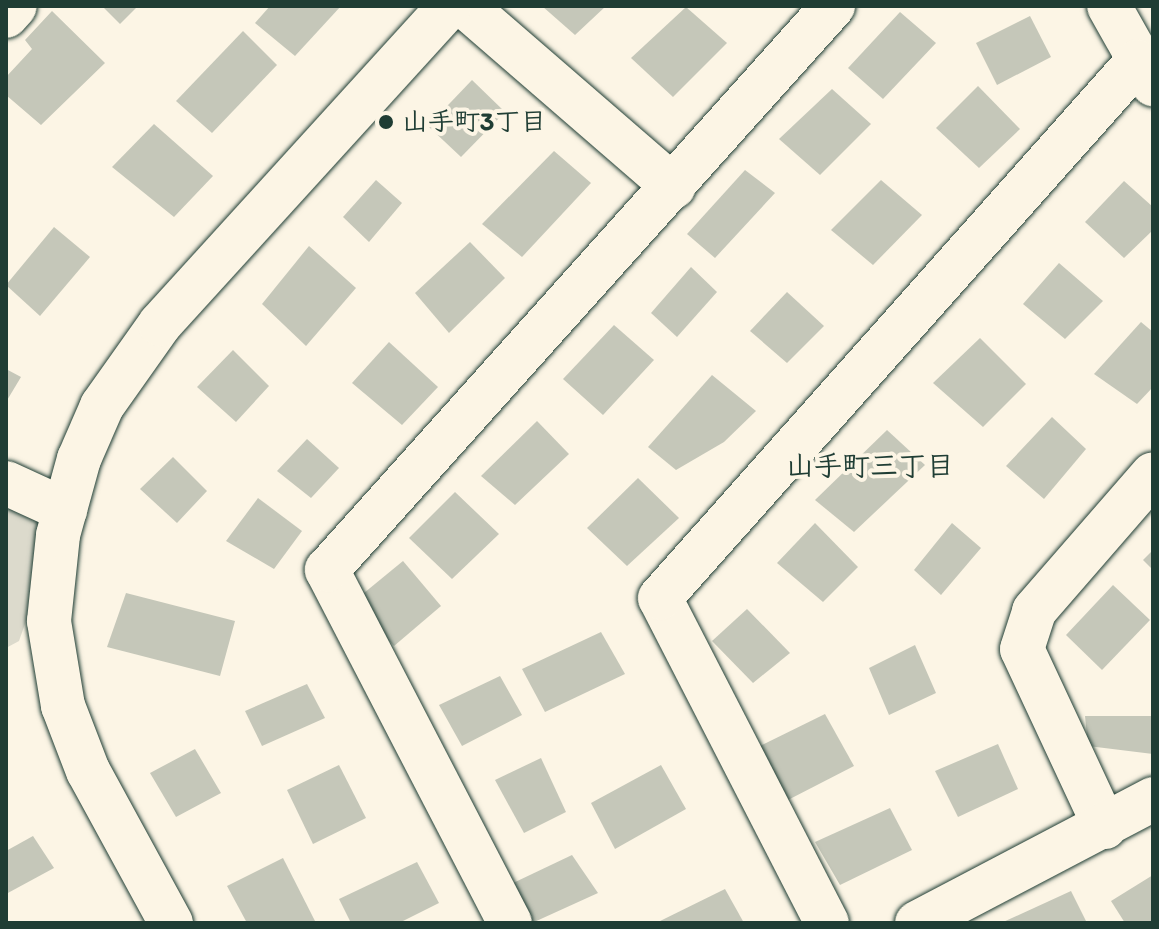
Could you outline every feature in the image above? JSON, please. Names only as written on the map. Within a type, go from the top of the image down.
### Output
[{"type":"street","points":[[6,16],[15,6]]},
{"type":"street","points":[[171,923],[88,771],[63,706],[49,621],[65,510],[102,406],[160,324],[449,6]]},
{"type":"street","points":[[465,6],[674,187]]},
{"type":"street","points":[[510,923],[327,570],[674,187],[833,6]]},
{"type":"street","points":[[827,923],[660,598],[1145,73],[1109,6]]},
{"type":"street","points":[[1105,827],[1022,649],[1034,611],[1153,474]]},
{"type":"street","points":[[6,483],[65,510]]},
{"type":"street","points":[[917,923],[1105,827],[1153,799]]},
{"type":"shaded area","points":[[6,483],[65,510],[19,641],[6,648]]},
{"type":"building","points":[[102,6],[138,6],[120,24]]},
{"type":"building","points":[[270,6],[341,6],[295,56],[255,23]]},
{"type":"building","points":[[542,6],[606,6],[575,35]]},
{"type":"building","points":[[686,7],[727,43],[673,97],[631,58]]},
{"type":"building","points":[[52,11],[105,63],[41,125],[6,95],[6,77],[32,49],[25,40]]},
{"type":"building","points":[[900,12],[936,43],[883,99],[848,68]]},
{"type":"building","points":[[1030,16],[1051,57],[997,85],[976,43]]},
{"type":"building","points":[[243,31],[277,65],[212,133],[176,101]]},
{"type":"building","points":[[472,80],[505,112],[461,157],[428,126]]},
{"type":"building","points":[[978,86],[1020,129],[979,168],[936,128]]},
{"type":"building","points":[[832,89],[871,124],[820,175],[779,139]]},
{"type":"building","points":[[154,124],[213,176],[174,217],[112,167]]},
{"type":"building","points":[[554,151],[591,183],[522,257],[482,224]]},
{"type":"building","points":[[745,170],[775,193],[715,258],[687,234]]},
{"type":"building","points":[[376,180],[402,203],[369,242],[343,217]]},
{"type":"building","points":[[881,180],[922,215],[873,265],[831,230]]},
{"type":"building","points":[[1124,181],[1153,207],[1153,230],[1124,258],[1085,222]]},
{"type":"building","points":[[54,227],[90,257],[40,316],[6,285]]},
{"type":"building","points":[[470,242],[505,278],[449,333],[415,293]]},
{"type":"building","points":[[309,246],[356,288],[306,346],[262,304]]},
{"type":"building","points":[[1059,263],[1103,301],[1065,339],[1023,304]]},
{"type":"building","points":[[691,267],[717,292],[677,337],[651,313]]},
{"type":"building","points":[[787,292],[824,326],[787,363],[750,331]]},
{"type":"building","points":[[1141,322],[1153,332],[1153,387],[1137,404],[1094,374]]},
{"type":"building","points":[[614,325],[654,360],[603,415],[563,379]]},
{"type":"building","points":[[980,338],[1026,384],[983,427],[933,383]]},
{"type":"building","points":[[389,342],[438,387],[402,425],[352,383]]},
{"type":"building","points":[[233,350],[269,386],[236,422],[197,387]]},
{"type":"building","points":[[6,369],[21,377],[6,402]]},
{"type":"building","points":[[712,375],[756,411],[724,442],[676,470],[648,447]]},
{"type":"building","points":[[1052,417],[1086,449],[1044,499],[1006,466]]},
{"type":"building","points":[[537,421],[569,454],[515,505],[481,476]]},
{"type":"building","points":[[887,430],[925,465],[854,532],[815,500]]},
{"type":"building","points":[[307,439],[339,468],[311,498],[277,471]]},
{"type":"building","points":[[173,457],[207,491],[177,523],[140,489]]},
{"type":"building","points":[[638,478],[679,518],[627,566],[587,528]]},
{"type":"building","points":[[455,492],[499,534],[452,579],[409,538]]},
{"type":"building","points":[[258,498],[302,531],[274,569],[226,541]]},
{"type":"building","points":[[815,523],[858,567],[823,602],[777,563]]},
{"type":"building","points":[[952,523],[981,548],[941,595],[914,570]]},
{"type":"building","points":[[1153,550],[1153,570],[1143,560]]},
{"type":"building","points":[[403,561],[441,606],[394,646],[353,602]]},
{"type":"building","points":[[1113,585],[1150,620],[1102,670],[1066,635]]},
{"type":"building","points":[[126,593],[235,621],[220,676],[107,647]]},
{"type":"building","points":[[747,609],[790,653],[753,683],[712,641]]},
{"type":"building","points":[[601,632],[625,674],[545,712],[522,669]]},
{"type":"building","points":[[915,645],[936,693],[889,715],[869,668]]},
{"type":"building","points":[[500,676],[522,715],[462,746],[439,705]]},
{"type":"building","points":[[307,684],[325,718],[262,746],[245,711]]},
{"type":"building","points":[[825,714],[854,766],[784,802],[754,749]]},
{"type":"building","points":[[1085,716],[1153,716],[1153,754],[1088,746]]},
{"type":"building","points":[[998,744],[1018,789],[958,817],[935,771]]},
{"type":"building","points":[[195,749],[221,793],[176,817],[150,773]]},
{"type":"building","points":[[541,758],[566,812],[524,833],[495,780]]},
{"type":"building","points":[[339,765],[366,818],[313,844],[287,790]]},
{"type":"building","points":[[661,765],[686,809],[615,849],[591,803]]},
{"type":"building","points":[[890,808],[912,850],[840,885],[815,842]]},
{"type":"building","points":[[33,836],[54,868],[6,894],[6,851]]},
{"type":"building","points":[[572,855],[598,893],[532,923],[511,884]]},
{"type":"building","points":[[283,858],[316,923],[247,923],[227,886]]},
{"type":"building","points":[[417,862],[439,903],[399,923],[351,923],[339,899]]},
{"type":"building","points":[[1153,875],[1153,923],[1125,923],[1111,901]]},
{"type":"building","points":[[725,889],[744,923],[656,923]]},
{"type":"building","points":[[1071,891],[1087,923],[1001,923]]},
{"type":"place","name":"山手町3丁目","points":[[386,122]]},
{"type":"district","name":"山手町三丁目","points":[[870,465]]}]
